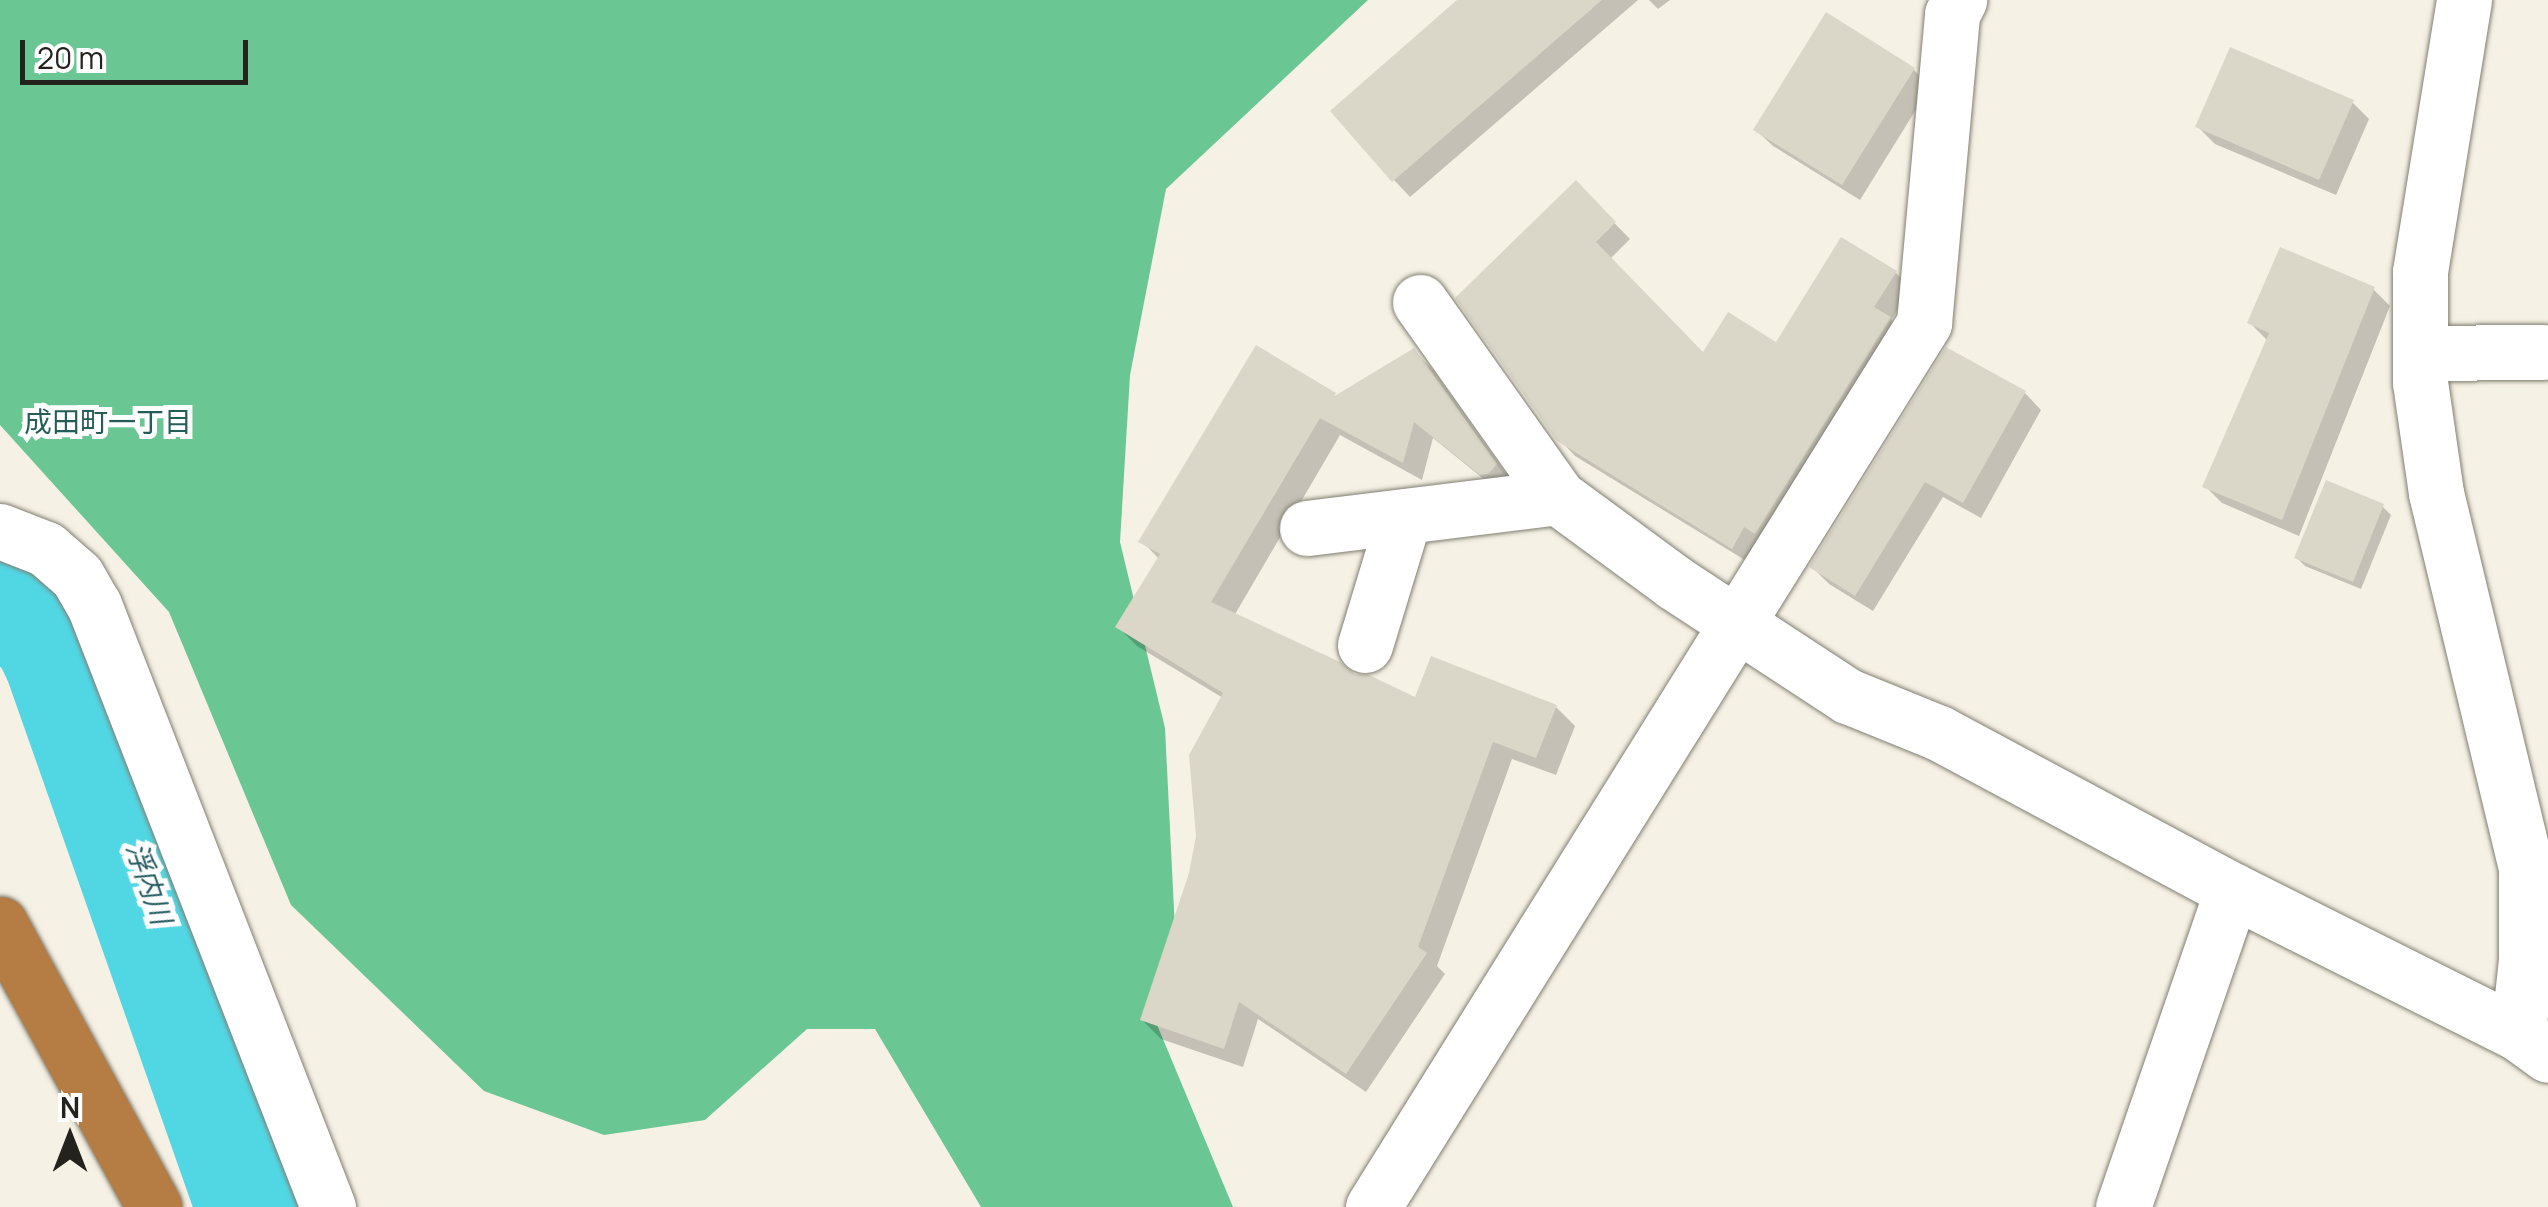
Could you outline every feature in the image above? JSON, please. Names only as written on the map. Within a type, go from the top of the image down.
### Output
[{"type":"highway","points":[[0,924],[154,1207]]},
{"type":"street","points":[[1373,1207],[1924,323],[1952,14],[1959,0]]},
{"type":"street","points":[[2464,0],[2434,164],[2420,272],[2420,354],[2436,493],[2526,867],[2526,960],[2533,1044]]},
{"type":"street","points":[[1420,302],[1558,497],[1738,624],[1848,696],[1939,733],[2232,890],[2533,1044]]},
{"type":"street","points":[[2420,354],[2543,352]]},
{"type":"street","points":[[1308,528],[1558,497]]},
{"type":"street","points":[[1366,645],[1404,517]]},
{"type":"street","points":[[0,532],[46,550],[77,576],[94,605],[328,1207]]},
{"type":"street","points":[[2123,1207],[2232,890]]},
{"type":"green space","points":[[0,0],[1368,0],[1166,189],[1130,375],[1120,542],[1165,728],[1176,950],[1150,1008],[1233,1207],[981,1207],[875,1029],[807,1029],[705,1120],[604,1135],[484,1091],[291,905],[169,612],[0,425]]},
{"type":"building","points":[[1457,0],[1602,0],[1392,182],[1330,111]]},
{"type":"building","points":[[1826,12],[1915,68],[1842,185],[1753,130]]},
{"type":"building","points":[[2230,47],[2354,100],[2319,180],[2195,127]]},
{"type":"building","points":[[1576,180],[1616,222],[1596,242],[1703,352],[1728,312],[1776,342],[1841,237],[1897,271],[1874,307],[1891,317],[1755,534],[1744,527],[1732,549],[1557,441],[1455,298]]},
{"type":"building","points":[[2280,247],[2375,287],[2282,520],[2202,487],[2269,333],[2247,323]]},
{"type":"building","points":[[1256,345],[1336,393],[1333,397],[1414,348],[1497,464],[1488,474],[1480,475],[1414,422],[1403,463],[1320,418],[1211,602],[1340,662],[1355,674],[1369,675],[1415,697],[1431,656],[1557,705],[1536,758],[1493,742],[1418,947],[1427,953],[1346,1074],[1239,1002],[1224,1049],[1140,1020],[1189,873],[1196,836],[1189,755],[1223,693],[1115,627],[1160,554],[1138,542]]},
{"type":"building","points":[[1946,347],[2026,391],[1963,503],[1925,482],[1855,596],[1809,567]]},
{"type":"building","points":[[2326,480],[2384,504],[2353,582],[2294,558]]},
{"type":"waterway","name":"浮内川","points":[[0,587],[53,620],[70,655],[264,1207]]},
{"type":"district","name":"成田町一丁目","points":[[108,421]]}]
